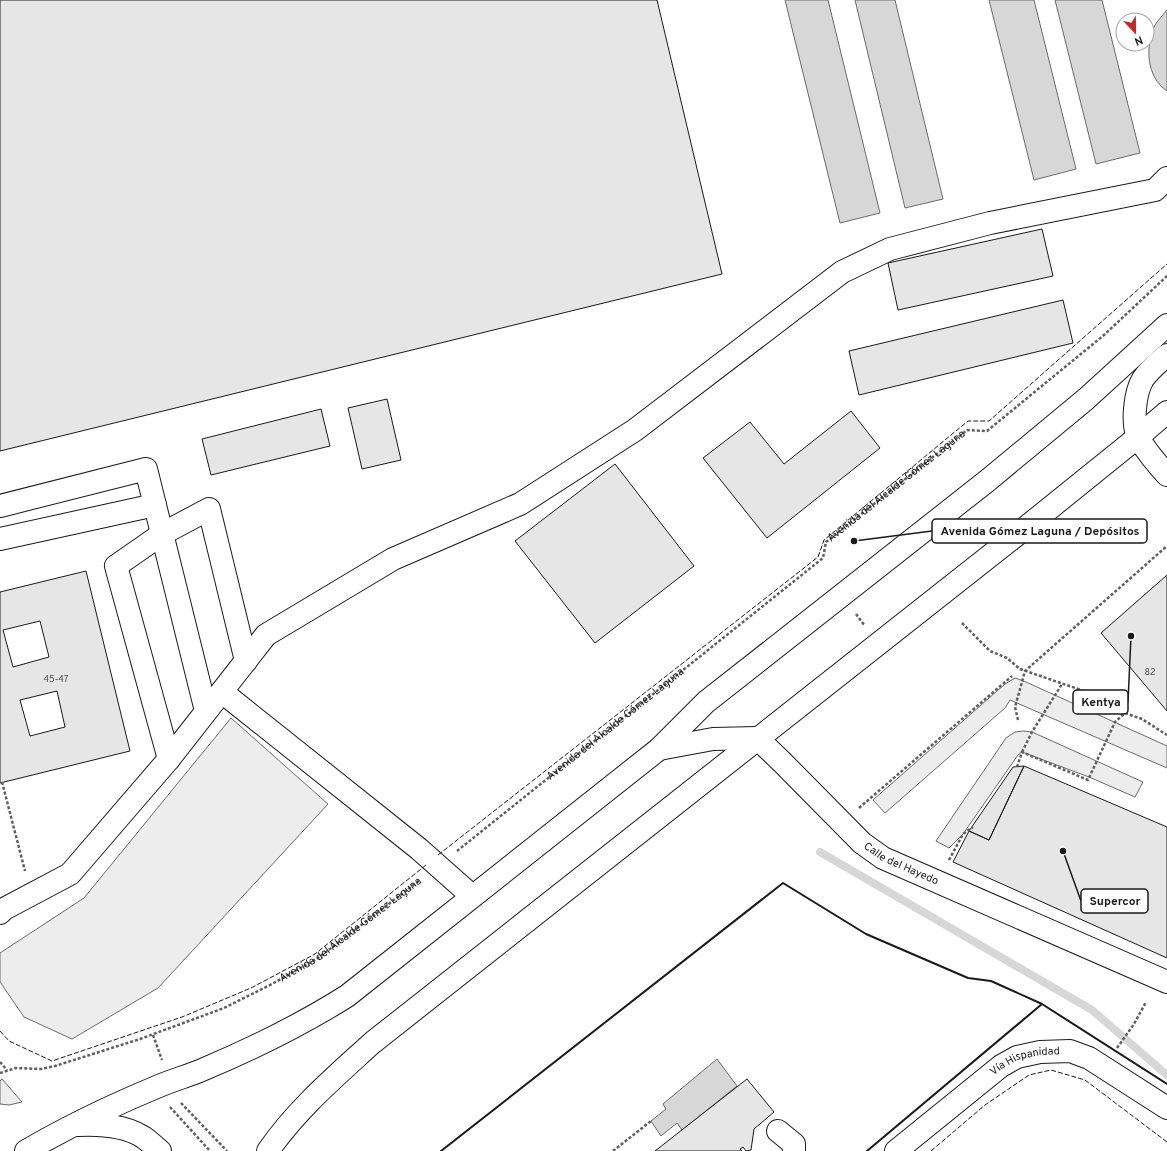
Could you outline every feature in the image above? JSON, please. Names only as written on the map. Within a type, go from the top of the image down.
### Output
[{"type":"main road","points":[[0,913],[4,909],[70,874],[169,759],[266,635],[393,559],[520,504],[635,430],[842,272],[890,249],[990,223],[1155,190],[1167,178]]},
{"type":"main road","points":[[26,1151],[119,1103],[214,1065],[277,1036],[313,1017],[347,996],[659,748],[706,702],[987,482],[1086,399],[1167,325]]},
{"type":"main road","points":[[1167,355],[1143,379],[1140,387],[1135,421],[1138,437],[1167,475]]},
{"type":"main road","points":[[268,1151],[290,1122],[321,1089],[372,1043],[1138,437],[1167,412]]},
{"type":"main road","points":[[0,506],[146,470],[206,711]]},
{"type":"main road","points":[[0,539],[155,505]]},
{"type":"main road","points":[[169,759],[116,566],[162,534],[209,509],[246,661]]},
{"type":"main road","points":[[222,692],[419,849],[472,896]]},
{"type":"main road","points":[[659,748],[713,739],[757,738]]},
{"type":"main road","name":"Calle del Hayedo","points":[[757,738],[862,843],[883,858],[1167,982]]},
{"type":"main road","name":"Vía Hispanidad","points":[[896,1151],[1001,1066],[1017,1057],[1040,1052],[1070,1051],[1089,1058],[1167,1108]]},
{"type":"main road","points":[[72,1126],[105,1125],[128,1130],[142,1137],[160,1151]]},
{"type":"main road","points":[[778,1131],[794,1144],[794,1151]]},
{"type":"path","name":"Avenida del Alcalde Gómez Laguna","points":[[0,1073],[16,1068],[41,1068],[54,1066],[140,1039],[224,1008],[272,984],[318,958],[438,866],[823,558],[826,542],[960,435],[967,430],[987,431],[1104,335],[1167,276]]},
{"type":"path","points":[[1018,720],[1015,707],[1025,671],[1167,546]]},
{"type":"path","points":[[854,612],[866,628]]},
{"type":"path","points":[[962,623],[990,652],[1007,658],[1020,669],[1107,699],[1125,713],[1142,719],[1167,735]]},
{"type":"path","points":[[859,808],[1012,676]]},
{"type":"path","points":[[1017,767],[1022,752],[1032,732],[1062,684]]},
{"type":"path","points":[[1022,752],[1088,780],[1115,722],[1125,713]]},
{"type":"path","points":[[2,782],[31,895]]},
{"type":"path","points":[[948,862],[963,834],[973,827]]},
{"type":"path","points":[[1116,1049],[1134,1024],[1146,1002]]},
{"type":"path","points":[[0,1062],[7,1070]]},
{"type":"path","points":[[168,1105],[210,1151]]},
{"type":"path","points":[[613,1151],[651,1121]]},
{"type":"shaded area","points":[[785,0],[828,0],[880,213],[840,223]]},
{"type":"shaded area","points":[[855,0],[895,0],[943,199],[905,208]]},
{"type":"shaded area","points":[[989,0],[1034,0],[1076,169],[1034,180]]},
{"type":"shaded area","points":[[1055,0],[1102,0],[1140,153],[1096,164]]},
{"type":"shaded area","points":[[1167,10],[1167,91],[1155,78],[1149,61],[1149,52],[1155,52],[1155,25]]},
{"type":"shaded area","points":[[1015,678],[1167,746],[1167,768],[1010,700],[1005,708],[885,813],[873,800],[1005,684]]},
{"type":"shaded area","points":[[231,718],[328,804],[158,988],[72,1039],[24,1017],[0,982],[0,953],[84,898]]},
{"type":"shaded area","points":[[1015,732],[1032,732],[1143,782],[1135,797],[1089,777],[1022,752],[1018,755],[963,834],[949,848],[936,841],[1006,738]]},
{"type":"shaded area","points":[[717,1059],[737,1086],[682,1130],[677,1123],[661,1136],[651,1121],[666,1109],[663,1104]]},
{"type":"shaded area","points":[[2,1079],[22,1102],[9,1105],[0,1104],[0,1081]]},
{"type":"building","points":[[0,0],[657,0],[722,274],[0,451]]},
{"type":"building","points":[[1042,229],[1053,276],[898,310],[888,263]]},
{"type":"building","points":[[1063,300],[1073,343],[859,395],[849,351]]},
{"type":"building","points":[[387,399],[401,460],[362,469],[348,408]]},
{"type":"building","points":[[321,409],[330,446],[211,475],[202,439]]},
{"type":"building","points":[[851,411],[880,448],[767,538],[703,458],[750,422],[784,464]]},
{"type":"building","points":[[615,464],[694,566],[595,643],[515,541]]},
{"type":"building","points":[[86,571],[130,751],[0,783],[0,592]],"holes":[[[40,621],[49,657],[13,667],[3,630]],[[57,691],[65,727],[30,736],[20,700]]]},
{"type":"building","points":[[1167,575],[1167,711],[1101,633]]},
{"type":"building","points":[[1024,766],[1167,827],[1167,958],[953,862],[969,831],[989,840]]},
{"type":"building","points":[[1024,766],[989,840],[969,831],[1013,767]]},
{"type":"building","points":[[747,1079],[774,1112],[754,1129],[751,1150],[746,1151],[743,1147],[740,1149],[742,1151],[655,1151]]},
{"type":"waterway","points":[[820,852],[1092,1010],[1167,1075]]},
{"type":"fence","points":[[438,855],[818,557],[824,540],[968,421],[989,421],[1167,264]]},
{"type":"fence","points":[[0,1031],[9,1041],[52,1061],[182,1017],[251,988],[315,954],[426,865]]},
{"type":"fence","points":[[931,1151],[985,1105],[1029,1075],[1051,1070],[1085,1080],[1167,1142]]},
{"type":"wall","points":[[441,1151],[783,883],[866,934],[968,978],[991,981],[1042,1004],[1167,1084]]},
{"type":"wall","points":[[867,1151],[1042,1004]]},
{"type":"place","name":"Avenida Gómez Laguna / Depósitos","points":[[854,541]]},
{"type":"place","name":"Kentya","points":[[1131,636]]},
{"type":"place","name":"Supercor","points":[[1063,851]]}]
